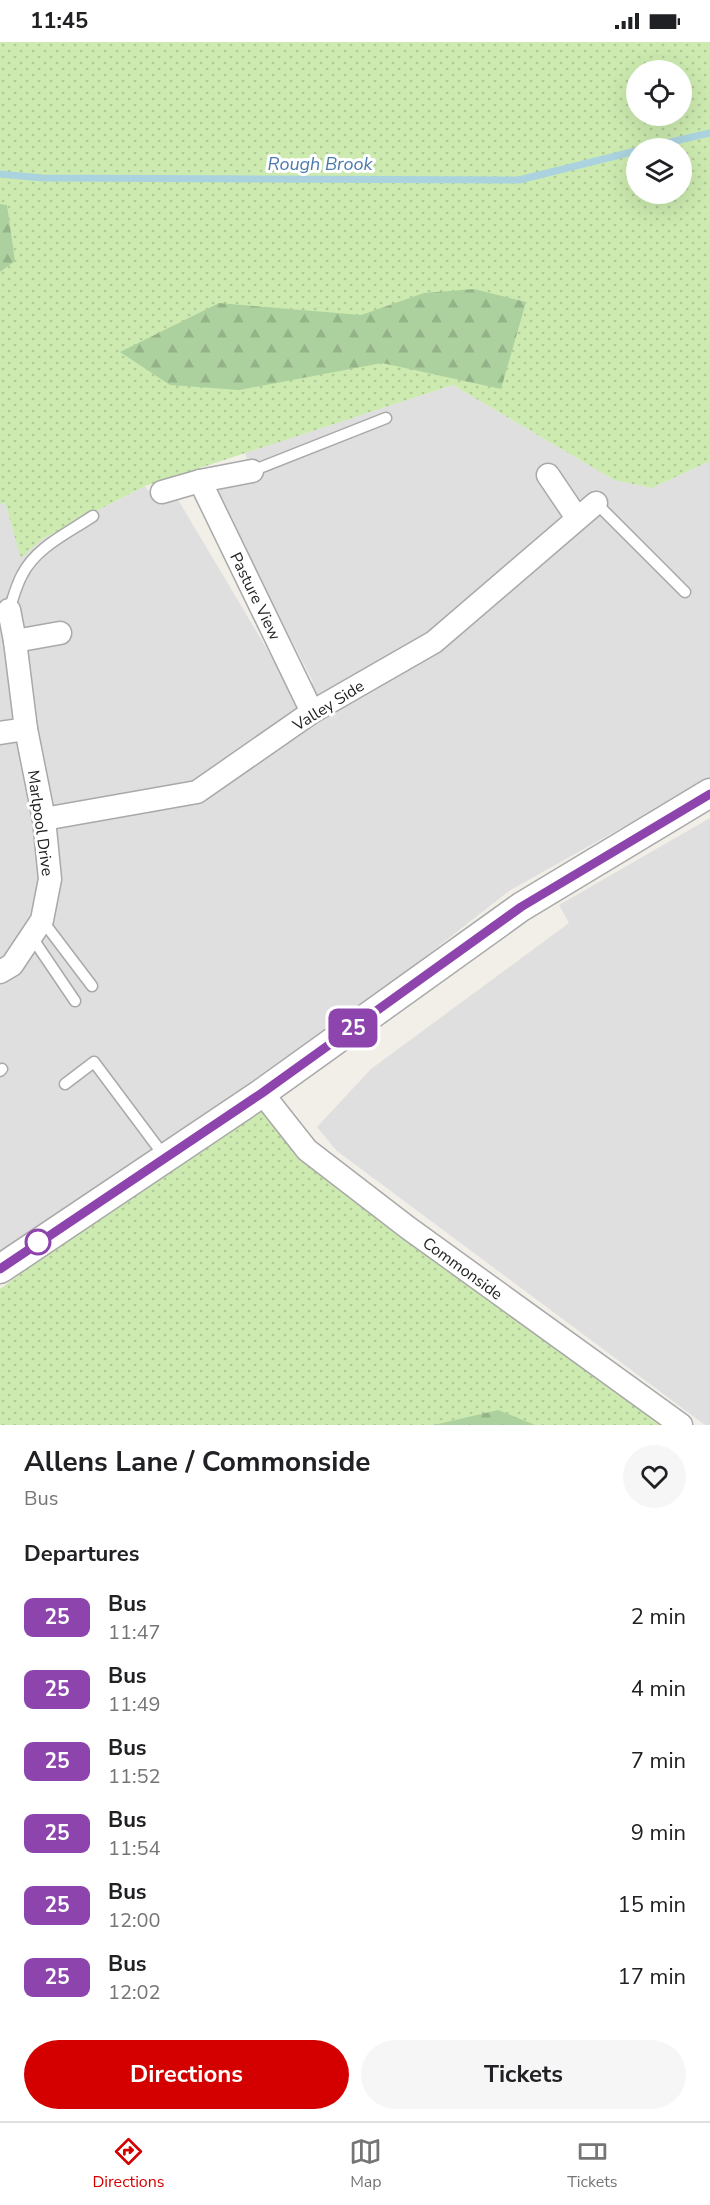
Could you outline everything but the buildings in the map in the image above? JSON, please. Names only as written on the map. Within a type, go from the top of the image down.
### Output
[{"type":"street","points":[[162,492],[200,480],[252,471]]},
{"type":"street","points":[[548,475],[578,518]]},
{"type":"street","name":"Pasture View","points":[[200,480],[312,712]]},
{"type":"street","name":"Valley Side","points":[[44,819],[197,792],[312,712],[434,642],[596,503]]},
{"type":"street","name":"Marlpool Drive","points":[[0,972],[12,965],[36,928],[50,879],[44,819],[26,729],[15,641],[6,615]]},
{"type":"street","points":[[15,641],[60,633]]},
{"type":"street","points":[[0,733],[26,729]]},
{"type":"street","points":[[0,1269],[262,1093],[521,907],[710,794]]},
{"type":"street","name":"Commonside","points":[[262,1093],[307,1150],[453,1261],[681,1425]]},
{"type":"lane","points":[[252,471],[386,418]]},
{"type":"lane","points":[[596,503],[685,591]]},
{"type":"lane","points":[[6,615],[22,574],[32,560],[43,549],[93,516]]},
{"type":"lane","points":[[36,928],[92,987]]},
{"type":"lane","points":[[36,928],[75,1001]]},
{"type":"lane","points":[[65,1084],[94,1062],[165,1157]]},
{"type":"shaded area","points":[[453,385],[614,480],[652,488],[710,461],[710,778],[509,891],[287,1065],[0,1265],[0,504],[5,503],[21,557],[42,539],[145,486],[157,502],[177,498],[293,693],[313,682],[216,493],[223,483],[253,478],[245,453]]},
{"type":"shaded area","points":[[710,818],[710,1425],[705,1425],[337,1151],[317,1127],[371,1069],[569,923],[559,905]]},
{"type":"green space","points":[[0,42],[710,42],[710,461],[652,488],[614,480],[453,385],[145,486],[42,539],[21,558],[5,503],[0,504]]},
{"type":"green space","points":[[0,204],[7,205],[15,261],[0,272]]},
{"type":"green space","points":[[474,289],[526,302],[501,389],[382,363],[239,390],[170,385],[120,352],[219,303],[361,315],[424,293]]},
{"type":"green space","points":[[261,1094],[295,1146],[678,1425],[0,1425],[0,1289]]},
{"type":"green space","points":[[498,1410],[535,1425],[434,1425]]},
{"type":"waterway","name":"Rough Brook","points":[[688,138],[710,133]]},
{"type":"waterway","name":"Rough Brook","points":[[0,174],[42,178],[519,180],[626,153]]},
{"type":"bus line","name":"25","points":[[0,1269],[262,1093],[521,907],[710,794]]}]
